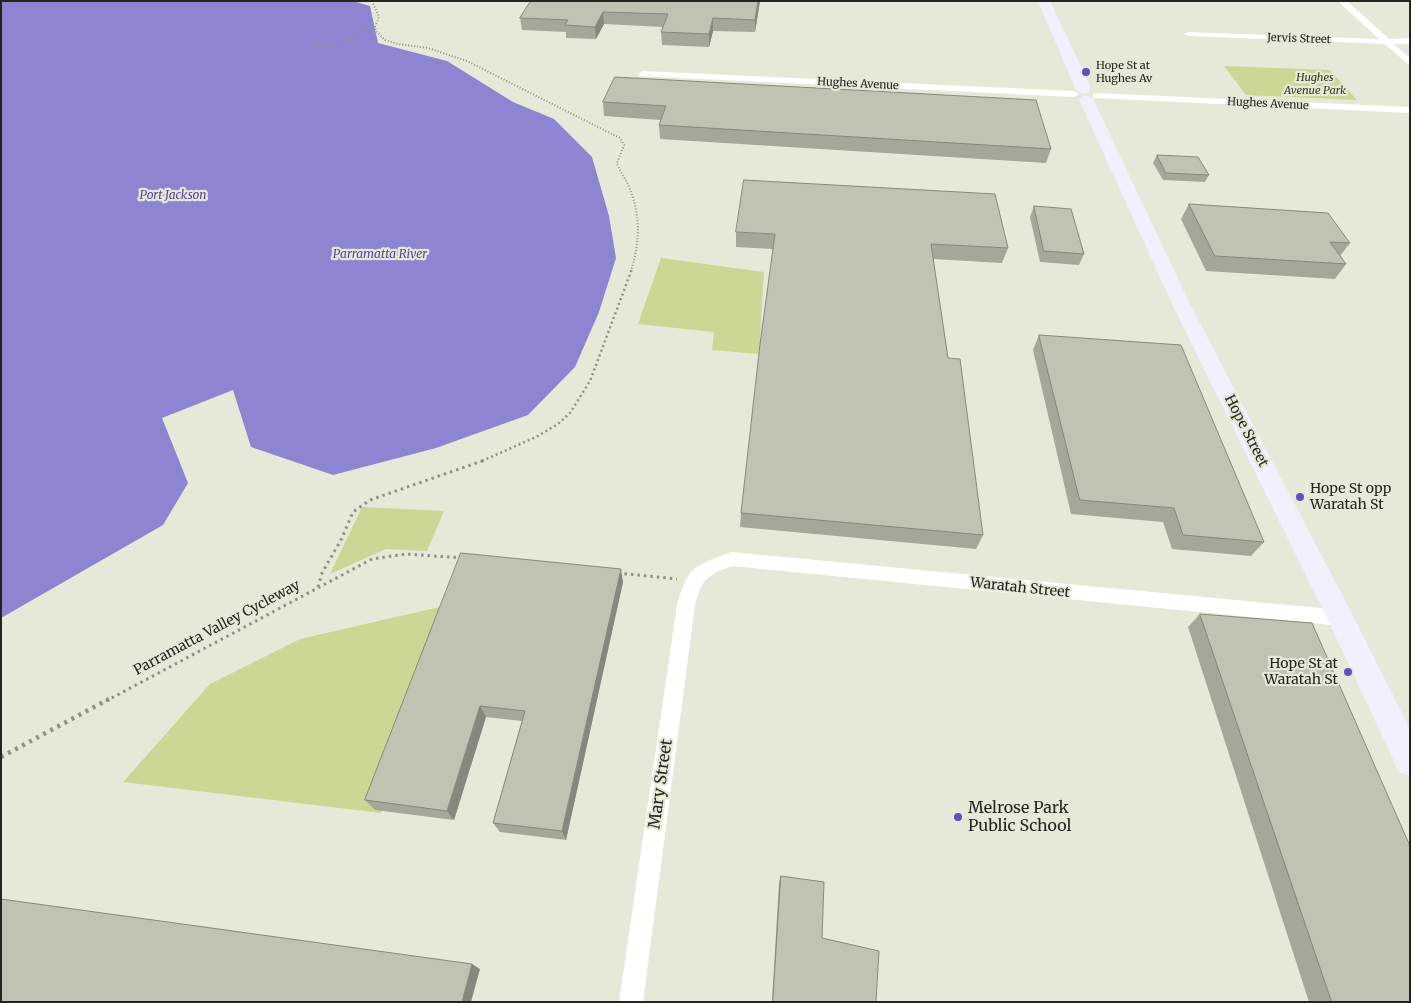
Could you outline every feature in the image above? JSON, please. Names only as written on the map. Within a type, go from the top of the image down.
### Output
[{"type":"street","name":"Hope Street","points":[[1044,1],[1181,304],[1341,618],[1410,761]]},
{"type":"street","points":[[1342,1],[1410,63]]},
{"type":"street","name":"Jervis Street","points":[[1188,34],[1410,42]]},
{"type":"street","name":"Hughes Avenue","points":[[642,74],[1410,110]]},
{"type":"street","name":"Waratah Street","points":[[697,575],[732,559],[1048,592],[1341,618]]},
{"type":"street","name":"Mary Street","points":[[631,1002],[686,605],[697,575]]},
{"type":"path","points":[[312,47],[339,44],[342,41],[353,39],[356,34],[375,27],[379,17],[372,1]]},
{"type":"path","name":"Parramatta Valley Cycleway","points":[[1,757],[318,587],[322,573],[341,540],[353,512],[360,506],[370,500],[472,465],[517,447],[555,427],[570,414],[589,382],[630,277],[638,251],[640,232],[637,213],[629,185],[620,174],[617,163],[624,145],[620,138],[490,72],[448,53],[391,43],[379,36],[375,27]]},
{"type":"path","points":[[318,587],[372,559],[388,555],[410,554],[467,558]]},
{"type":"path","points":[[614,573],[697,575]]},
{"type":"green space","name":"Hughes Avenue Park","points":[[1224,66],[1330,70],[1357,100],[1246,95]]},
{"type":"green space","points":[[661,258],[764,272],[759,354],[712,350],[714,332],[638,324]]},
{"type":"green space","points":[[362,507],[444,511],[427,551],[386,549],[330,574]]},
{"type":"green space","points":[[444,606],[404,715],[381,813],[123,782],[210,684],[300,639]]},
{"type":"water","name":"Parramatta River","points":[[1,1],[353,1],[370,6],[378,43],[447,61],[513,102],[554,119],[592,157],[609,216],[616,258],[599,312],[575,367],[528,415],[436,448],[333,475],[251,447],[233,390],[162,418],[188,483],[163,525],[1,618]]},
{"type":"building","points":[[531,1],[758,1],[755,20],[713,18],[709,34],[661,32],[668,14],[603,12],[595,27],[565,25],[568,20],[520,18]]},
{"type":"building","points":[[615,77],[1036,100],[1051,149],[659,125],[666,106],[603,102]]},
{"type":"building","points":[[1157,155],[1198,157],[1209,175],[1166,173]]},
{"type":"building","points":[[744,180],[995,194],[1008,248],[931,244],[948,358],[960,359],[983,535],[741,513],[760,344],[775,234],[736,232]]},
{"type":"building","points":[[1189,204],[1328,213],[1350,243],[1330,242],[1346,264],[1215,256]]},
{"type":"building","points":[[1034,206],[1071,209],[1084,254],[1044,251]]},
{"type":"building","points":[[1039,335],[1181,345],[1264,542],[1183,535],[1174,508],[1080,500]]},
{"type":"building","points":[[461,553],[621,569],[562,831],[493,823],[525,711],[480,706],[447,811],[365,800]]},
{"type":"building","points":[[1200,614],[1312,623],[1410,846],[1410,1002],[1332,1002]]},
{"type":"building","points":[[781,876],[824,882],[822,938],[879,951],[876,1002],[773,1002]]},
{"type":"building","points":[[1,899],[472,964],[462,1002],[1,1002]]},
{"type":"place","name":"Hope St at Hughes Av","points":[[1086,72]]},
{"type":"place","name":"Hope St opp Waratah St","points":[[1300,497]]},
{"type":"place","name":"Hope St at Waratah St","points":[[1348,672]]},
{"type":"place","name":"Melrose Park Public School","points":[[958,817]]},
{"type":"water label","name":"Port Jackson","points":[[173,196]]}]
